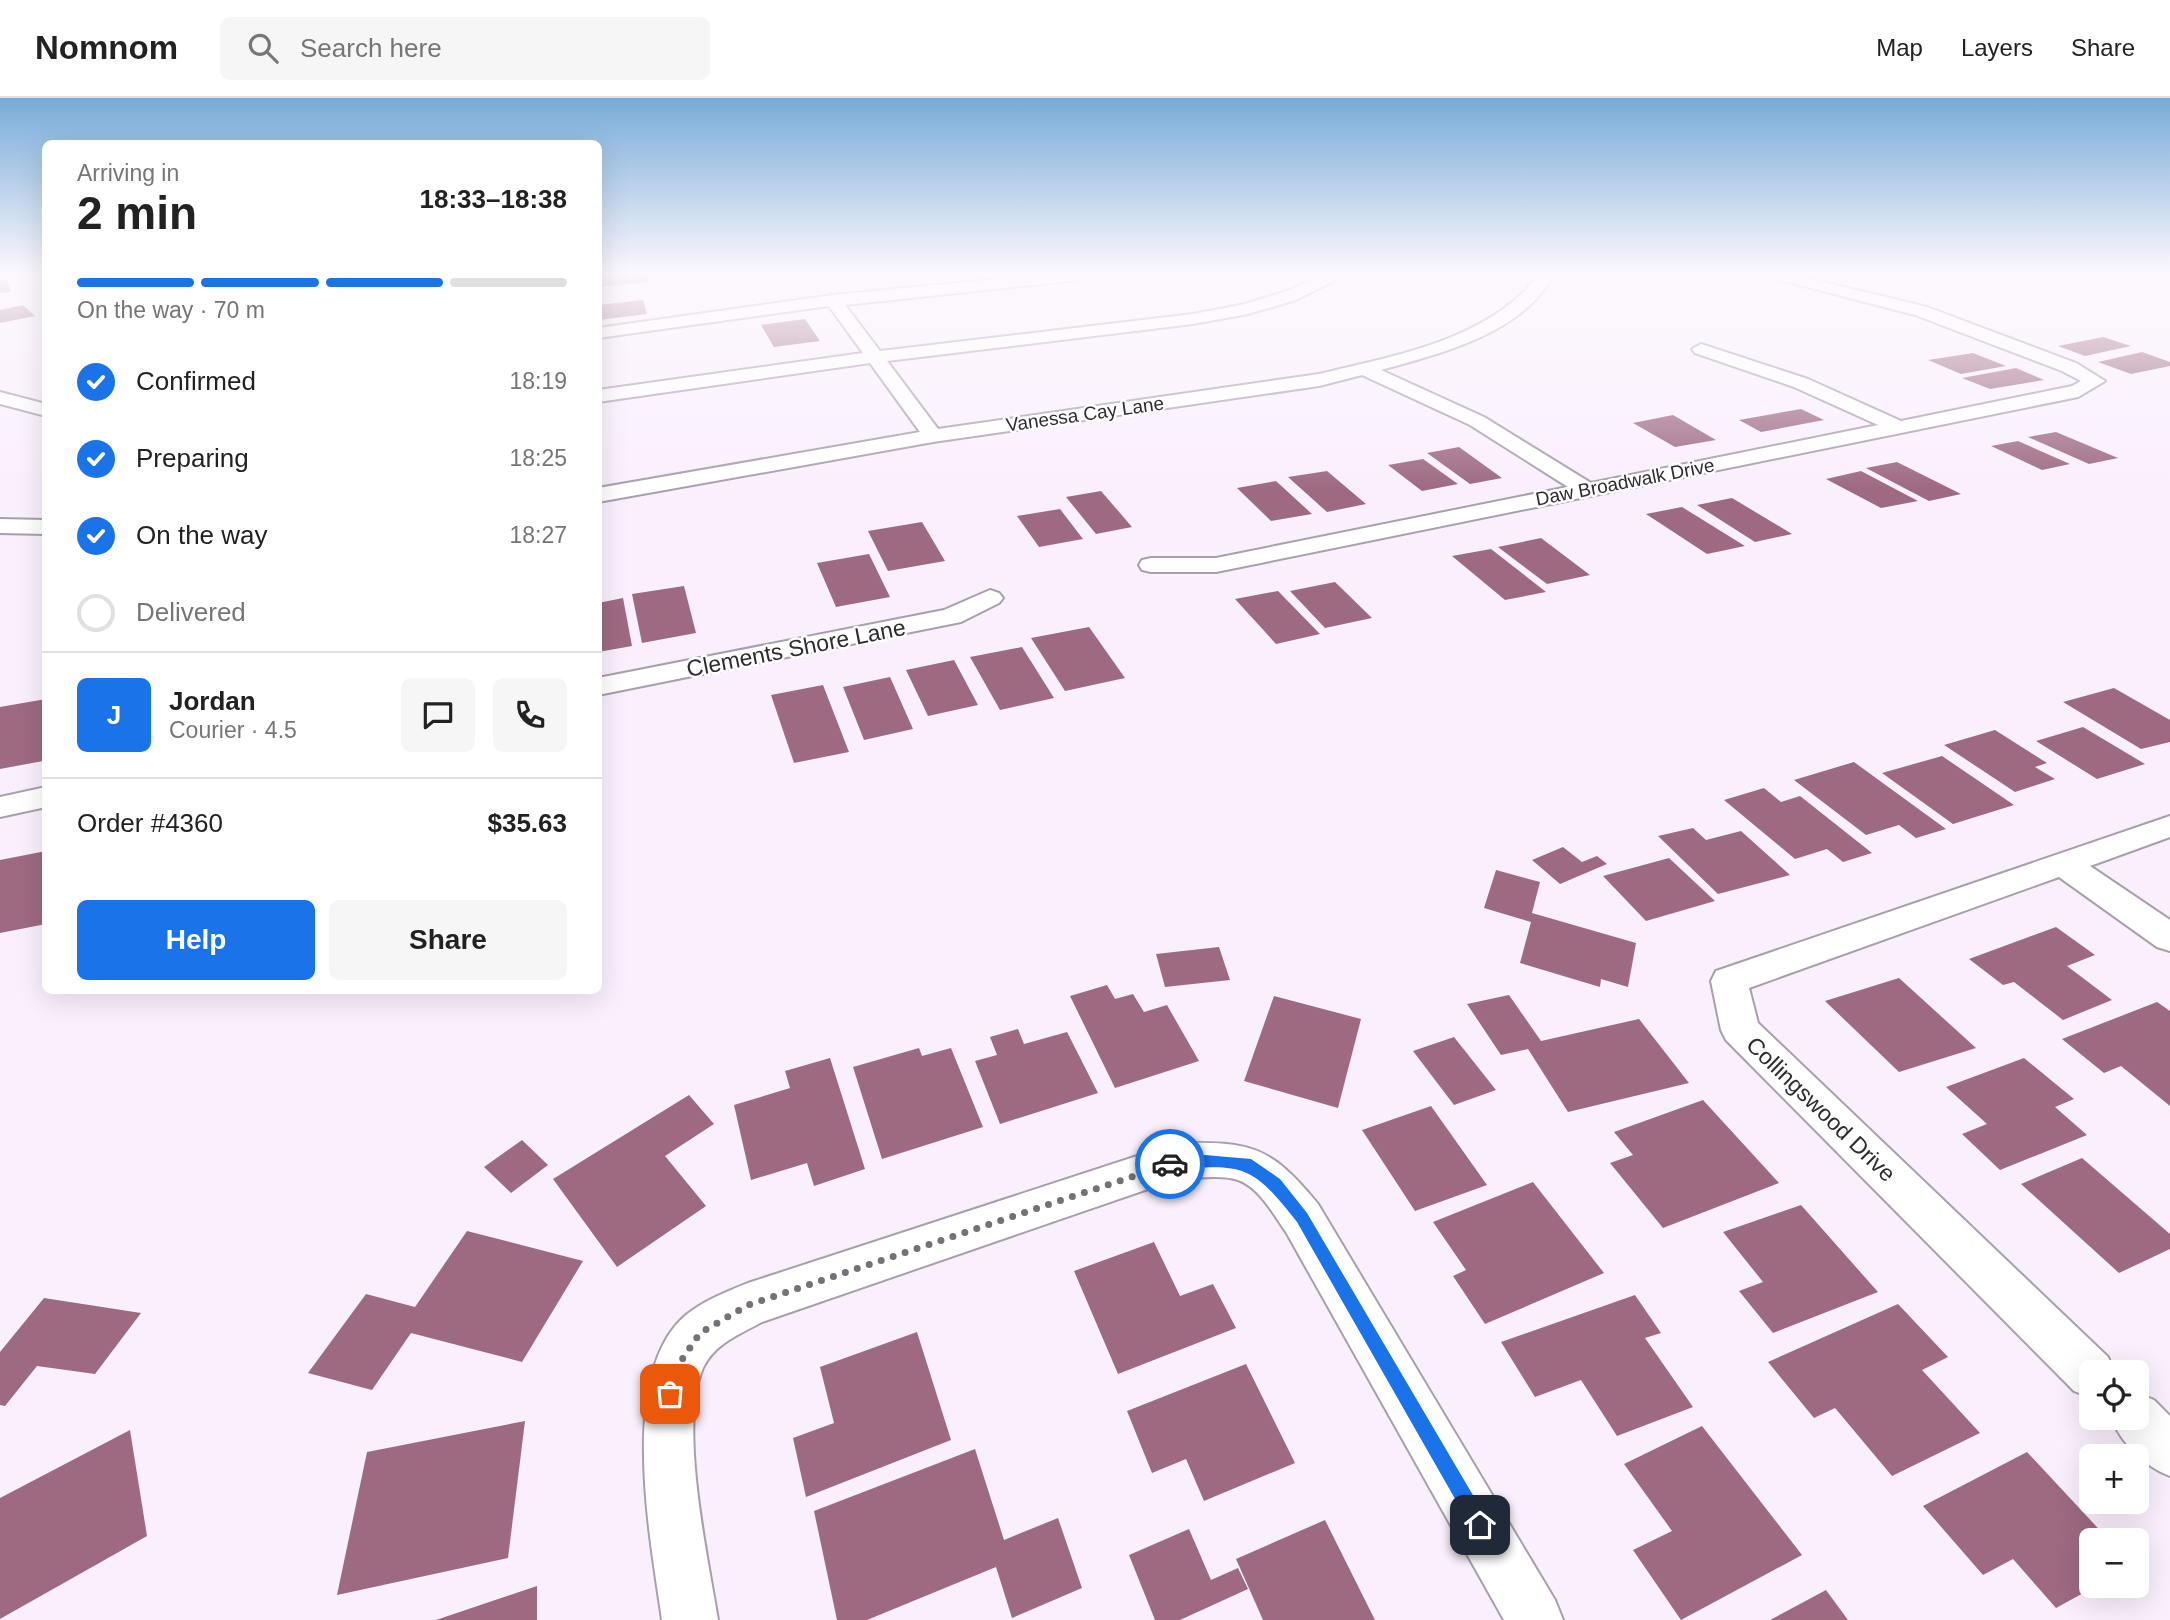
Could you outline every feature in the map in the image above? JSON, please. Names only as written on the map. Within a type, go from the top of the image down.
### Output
[{"type":"street","points":[[867,346],[933,436]]},
{"type":"street","points":[[602,396],[967,346]]},
{"type":"street","name":"Vanessa Cay Lane","points":[[602,494],[933,436],[1266,389],[1364,369],[1435,346]]},
{"type":"street","name":"Daw Broadwalk Drive","points":[[1150,565],[1216,565],[2078,391],[2095,381],[2069,367],[2013,346]]},
{"type":"street","points":[[1701,349],[1801,383],[1899,427]]},
{"type":"street","points":[[1364,369],[1477,421],[1588,490]]},
{"type":"street","points":[[0,398],[42,409]]},
{"type":"street","points":[[0,526],[42,527]]},
{"type":"street","name":"Clements Shore Lane","points":[[602,686],[952,616],[990,598]]},
{"type":"street","points":[[0,807],[42,798]]},
{"type":"street","name":"Collingswood Drive","points":[[2079,1362],[1740,1030],[1729,981],[2170,827]]},
{"type":"street","points":[[2062,863],[2170,938]]},
{"type":"street","points":[[690,1620],[667,1445],[670,1394],[681,1361],[700,1333],[748,1305],[1177,1161],[1246,1163],[1275,1183],[1302,1217],[1535,1620]]},
{"type":"street","points":[[2148,1430],[2170,1451]]},
{"type":"building","points":[[2058,346],[2131,346],[2085,356]]},
{"type":"building","points":[[2142,352],[2170,362],[2170,366],[2131,374],[2098,362]]},
{"type":"building","points":[[1973,353],[2006,366],[1961,374],[1928,360]]},
{"type":"building","points":[[2016,368],[2044,380],[1990,389],[1962,378]]},
{"type":"building","points":[[1801,409],[1824,420],[1761,432],[1739,420]]},
{"type":"building","points":[[1673,415],[1716,440],[1675,447],[1633,423]]},
{"type":"building","points":[[2056,432],[2118,458],[2089,464],[2028,437]]},
{"type":"building","points":[[2018,441],[2070,464],[2042,470],[1991,446]]},
{"type":"building","points":[[1459,447],[1502,478],[1470,484],[1427,453]]},
{"type":"building","points":[[1423,459],[1458,484],[1422,491],[1388,465]]},
{"type":"building","points":[[1897,462],[1961,494],[1929,501],[1866,468]]},
{"type":"building","points":[[1327,471],[1366,504],[1327,512],[1288,477]]},
{"type":"building","points":[[1861,471],[1918,501],[1881,508],[1826,479]]},
{"type":"building","points":[[1276,481],[1312,514],[1271,521],[1237,488]]},
{"type":"building","points":[[1101,491],[1132,527],[1096,534],[1066,497]]},
{"type":"building","points":[[1732,498],[1792,534],[1755,542],[1697,505]]},
{"type":"building","points":[[1682,507],[1745,546],[1707,554],[1646,514]]},
{"type":"building","points":[[1060,509],[1083,539],[1039,547],[1017,516]]},
{"type":"building","points":[[922,522],[945,561],[888,571],[868,531]]},
{"type":"building","points":[[1541,538],[1590,575],[1547,584],[1498,547]]},
{"type":"building","points":[[1491,549],[1546,592],[1505,600],[1452,556]]},
{"type":"building","points":[[869,554],[890,597],[836,607],[817,563]]},
{"type":"building","points":[[1335,582],[1372,618],[1325,628],[1290,591]]},
{"type":"building","points":[[684,586],[696,633],[642,643],[632,594]]},
{"type":"building","points":[[1278,591],[1320,634],[1276,644],[1235,599]]},
{"type":"building","points":[[623,598],[632,646],[602,651],[602,602]]},
{"type":"building","points":[[1089,627],[1125,678],[1065,691],[1031,638]]},
{"type":"building","points":[[1022,647],[1054,698],[1000,710],[970,657]]},
{"type":"building","points":[[954,660],[978,705],[928,716],[906,670]]},
{"type":"building","points":[[890,677],[913,729],[864,740],[843,687]]},
{"type":"building","points":[[823,685],[849,752],[794,763],[771,695]]},
{"type":"building","points":[[2114,688],[2170,720],[2170,742],[2141,749],[2063,702]]},
{"type":"building","points":[[42,700],[42,761],[0,769],[0,707]]},
{"type":"building","points":[[2083,727],[2145,764],[2097,779],[2036,741]]},
{"type":"building","points":[[1995,730],[2047,763],[2035,767],[2055,779],[2015,792],[1944,745]]},
{"type":"building","points":[[1942,756],[2014,805],[1953,824],[1882,773]]},
{"type":"building","points":[[1854,762],[1946,829],[1916,838],[1899,825],[1866,835],[1794,780]]},
{"type":"building","points":[[1764,788],[1781,802],[1800,796],[1872,853],[1843,862],[1827,849],[1795,859],[1724,800]]},
{"type":"building","points":[[1693,828],[1706,840],[1741,831],[1790,875],[1718,894],[1658,836]]},
{"type":"building","points":[[1563,847],[1582,862],[1597,856],[1607,864],[1560,884],[1532,860]]},
{"type":"building","points":[[42,852],[42,925],[0,933],[0,860]]},
{"type":"building","points":[[1669,858],[1715,901],[1646,921],[1603,876]]},
{"type":"building","points":[[1496,870],[1540,882],[1532,913],[1636,943],[1628,987],[1601,979],[1600,987],[1520,963],[1531,922],[1484,908]]},
{"type":"building","points":[[2056,927],[2095,955],[2067,966],[2112,1000],[2063,1020],[2014,982],[2003,985],[1969,959]]},
{"type":"building","points":[[1219,947],[1230,980],[1165,987],[1156,954]]},
{"type":"building","points":[[1899,978],[1976,1048],[1899,1072],[1825,1001]]},
{"type":"building","points":[[1107,985],[1115,999],[1133,994],[1144,1012],[1167,1005],[1199,1061],[1115,1088],[1070,996]]},
{"type":"building","points":[[1509,995],[1541,1041],[1639,1019],[1689,1083],[1568,1112],[1528,1049],[1501,1055],[1467,1004]]},
{"type":"building","points":[[1274,996],[1361,1019],[1338,1108],[1244,1081]]},
{"type":"building","points":[[2157,1002],[2170,1011],[2170,1106],[2121,1066],[2104,1073],[2062,1039]]},
{"type":"building","points":[[1018,1029],[1024,1044],[1067,1032],[1098,1093],[1000,1124],[975,1061],[997,1055],[990,1037]]},
{"type":"building","points":[[1454,1037],[1496,1090],[1454,1105],[1413,1051]]},
{"type":"building","points":[[919,1048],[922,1056],[951,1048],[983,1127],[882,1159],[853,1067]]},
{"type":"building","points":[[830,1058],[865,1169],[814,1186],[807,1163],[751,1180],[734,1105],[790,1088],[785,1071]]},
{"type":"building","points":[[2024,1058],[2074,1099],[2055,1107],[2087,1135],[2000,1170],[1962,1134],[1987,1124],[1946,1087]]},
{"type":"building","points":[[689,1095],[714,1124],[665,1156],[706,1206],[617,1267],[553,1179]]},
{"type":"building","points":[[1703,1100],[1779,1183],[1663,1228],[1610,1163],[1633,1155],[1614,1132]]},
{"type":"building","points":[[1431,1106],[1487,1185],[1415,1211],[1362,1130]]},
{"type":"building","points":[[522,1140],[548,1165],[511,1193],[484,1167]]},
{"type":"building","points":[[2082,1158],[2170,1234],[2170,1249],[2119,1273],[2021,1184]]},
{"type":"building","points":[[1533,1182],[1604,1273],[1485,1324],[1453,1276],[1466,1270],[1433,1222]]},
{"type":"building","points":[[1801,1205],[1878,1292],[1773,1333],[1739,1291],[1763,1282],[1723,1232]]},
{"type":"building","points":[[467,1231],[583,1261],[522,1362],[411,1333],[372,1390],[308,1373],[366,1294],[415,1307]]},
{"type":"building","points":[[1154,1242],[1180,1296],[1213,1284],[1236,1328],[1118,1374],[1074,1271]]},
{"type":"building","points":[[1635,1295],[1661,1333],[1645,1338],[1693,1407],[1617,1436],[1581,1380],[1535,1397],[1501,1342]]},
{"type":"building","points":[[44,1298],[141,1313],[95,1374],[37,1366],[5,1406],[0,1405],[0,1352]]},
{"type":"building","points":[[1898,1304],[1948,1357],[1922,1370],[1980,1433],[1892,1476],[1835,1408],[1814,1418],[1768,1362]]},
{"type":"building","points":[[917,1332],[951,1440],[806,1497],[793,1438],[834,1423],[820,1367]]},
{"type":"building","points":[[1246,1364],[1295,1463],[1204,1501],[1186,1459],[1152,1473],[1127,1411]]},
{"type":"building","points":[[525,1421],[508,1558],[337,1595],[367,1452]]},
{"type":"building","points":[[1702,1426],[1802,1555],[1681,1620],[1633,1550],[1672,1531],[1624,1464]]},
{"type":"building","points":[[130,1430],[147,1536],[0,1619],[0,1498]]},
{"type":"building","points":[[975,1449],[1004,1540],[1058,1518],[1082,1588],[1012,1618],[996,1567],[867,1620],[837,1620],[814,1511]]},
{"type":"building","points":[[2027,1452],[2079,1508],[2079,1514],[2085,1514],[2098,1528],[2079,1528],[2079,1595],[2056,1608],[2013,1559],[1983,1575],[1923,1506]]},
{"type":"building","points":[[1325,1520],[1375,1620],[1263,1620],[1236,1559]]},
{"type":"building","points":[[1189,1529],[1211,1580],[1238,1568],[1248,1589],[1180,1620],[1155,1620],[1129,1555]]},
{"type":"building","points":[[537,1586],[537,1620],[436,1620]]},
{"type":"building","points":[[1826,1590],[1848,1620],[1770,1620]]},
{"type":"way so far","points":[[670,1394],[681,1361],[700,1333],[748,1305],[1170,1164]]},
{"type":"route","points":[[1170,1164],[1177,1161],[1246,1163],[1275,1183],[1302,1217],[1480,1525]]}]
